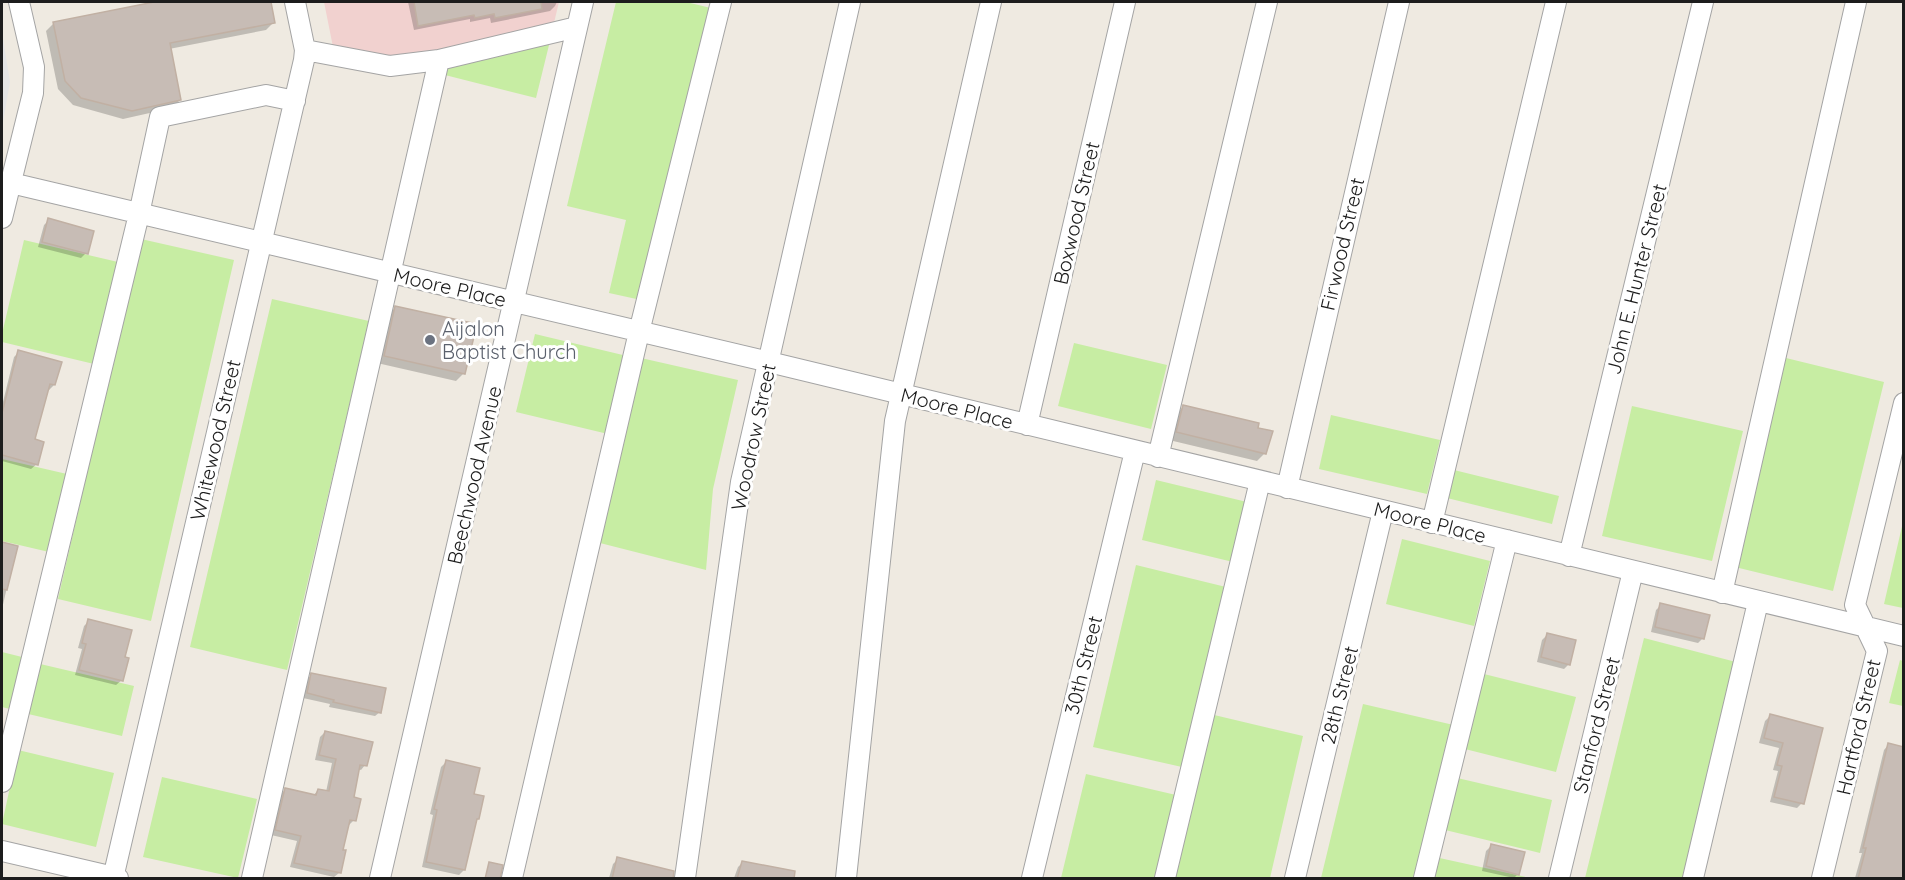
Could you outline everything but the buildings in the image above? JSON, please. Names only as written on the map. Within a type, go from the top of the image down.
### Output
[{"type":"street","points":[[2,218],[11,183],[10,151],[35,78],[19,2]]},
{"type":"street","name":"Whitewood Street","points":[[115,878],[305,50],[295,2]]},
{"type":"street","name":"Beechwood Avenue","points":[[380,879],[583,2]]},
{"type":"street","points":[[512,879],[639,332],[722,2]]},
{"type":"street","name":"Woodrow Street","points":[[685,879],[741,482],[850,2]]},
{"type":"street","points":[[846,879],[895,421],[991,2]]},
{"type":"street","name":"Boxwood Street","points":[[1027,425],[1125,2]]},
{"type":"street","points":[[1158,457],[1267,2]]},
{"type":"street","name":"Firwood Street","points":[[1287,488],[1399,2]]},
{"type":"street","points":[[1432,523],[1556,2]]},
{"type":"street","name":"John E. Hunter Street","points":[[1569,556],[1703,2]]},
{"type":"street","points":[[1722,593],[1856,2]]},
{"type":"street","points":[[305,50],[390,66],[439,60],[577,27]]},
{"type":"street","points":[[252,879],[439,60]]},
{"type":"street","points":[[2,782],[139,214],[160,117],[266,95],[294,101]]},
{"type":"street","name":"Moore Place","points":[[11,183],[769,362],[1904,636]]},
{"type":"street","name":"Hartford Street","points":[[1822,879],[1877,651],[1855,605],[1904,403]]},
{"type":"street","name":"30th Street","points":[[1032,879],[1135,452]]},
{"type":"street","points":[[1165,879],[1260,481]]},
{"type":"street","name":"28th Street","points":[[1295,879],[1383,511]]},
{"type":"street","points":[[1424,879],[1507,540]]},
{"type":"street","name":"Stanford Street","points":[[1559,879],[1633,571]]},
{"type":"street","points":[[1694,879],[1758,602]]},
{"type":"street","points":[[2,851],[115,878]]},
{"type":"shaded area","points":[[324,2],[559,2],[553,27],[385,61],[333,47]]},
{"type":"shaded area","points":[[2,32],[10,82],[2,128]]},
{"type":"green space","points":[[616,2],[686,2],[711,8],[641,300],[609,293],[626,220],[567,206]]},
{"type":"green space","points":[[550,41],[536,98],[445,75],[448,63]]},
{"type":"green space","points":[[141,239],[234,260],[151,621],[58,599]]},
{"type":"green space","points":[[24,240],[118,262],[94,364],[2,342]]},
{"type":"green space","points":[[272,299],[369,321],[287,670],[190,647]]},
{"type":"green space","points":[[535,334],[627,356],[608,434],[516,412]]},
{"type":"green space","points":[[1074,343],[1167,365],[1151,429],[1058,406]]},
{"type":"green space","points":[[641,358],[738,380],[713,489],[706,570],[600,543]]},
{"type":"green space","points":[[1786,358],[1884,382],[1833,591],[1735,567]]},
{"type":"green space","points":[[1632,406],[1743,431],[1712,561],[1602,536]]},
{"type":"green space","points":[[1331,415],[1440,440],[1427,494],[1319,469]]},
{"type":"green space","points":[[2,459],[67,474],[49,552],[2,541]]},
{"type":"green space","points":[[1454,470],[1559,496],[1552,524],[1447,498]]},
{"type":"green space","points":[[1156,480],[1247,502],[1233,562],[1142,540]]},
{"type":"green space","points":[[1903,522],[1903,608],[1884,604]]},
{"type":"green space","points":[[1402,539],[1490,561],[1474,626],[1386,604]]},
{"type":"green space","points":[[1136,565],[1226,587],[1182,767],[1093,747]]},
{"type":"green space","points":[[1644,638],[1736,662],[1684,878],[1585,878]]},
{"type":"green space","points":[[2,652],[26,658],[14,710],[2,707]]},
{"type":"green space","points":[[1900,660],[1903,661],[1903,706],[1889,703]]},
{"type":"green space","points":[[36,663],[134,686],[122,736],[24,713]]},
{"type":"green space","points":[[1484,674],[1576,697],[1556,772],[1465,749]]},
{"type":"green space","points":[[1363,704],[1458,726],[1421,878],[1321,878]]},
{"type":"green space","points":[[1210,714],[1303,736],[1270,878],[1172,878]]},
{"type":"green space","points":[[18,750],[114,773],[96,847],[2,824]]},
{"type":"green space","points":[[1086,774],[1176,795],[1157,878],[1061,878]]},
{"type":"green space","points":[[162,777],[257,799],[238,878],[143,857]]},
{"type":"green space","points":[[1453,777],[1552,800],[1540,853],[1441,829]]},
{"type":"green space","points":[[1435,857],[1530,878],[1430,878]]},
{"type":"place","name":"Aijalon Baptist Church","points":[[430,340]]}]
